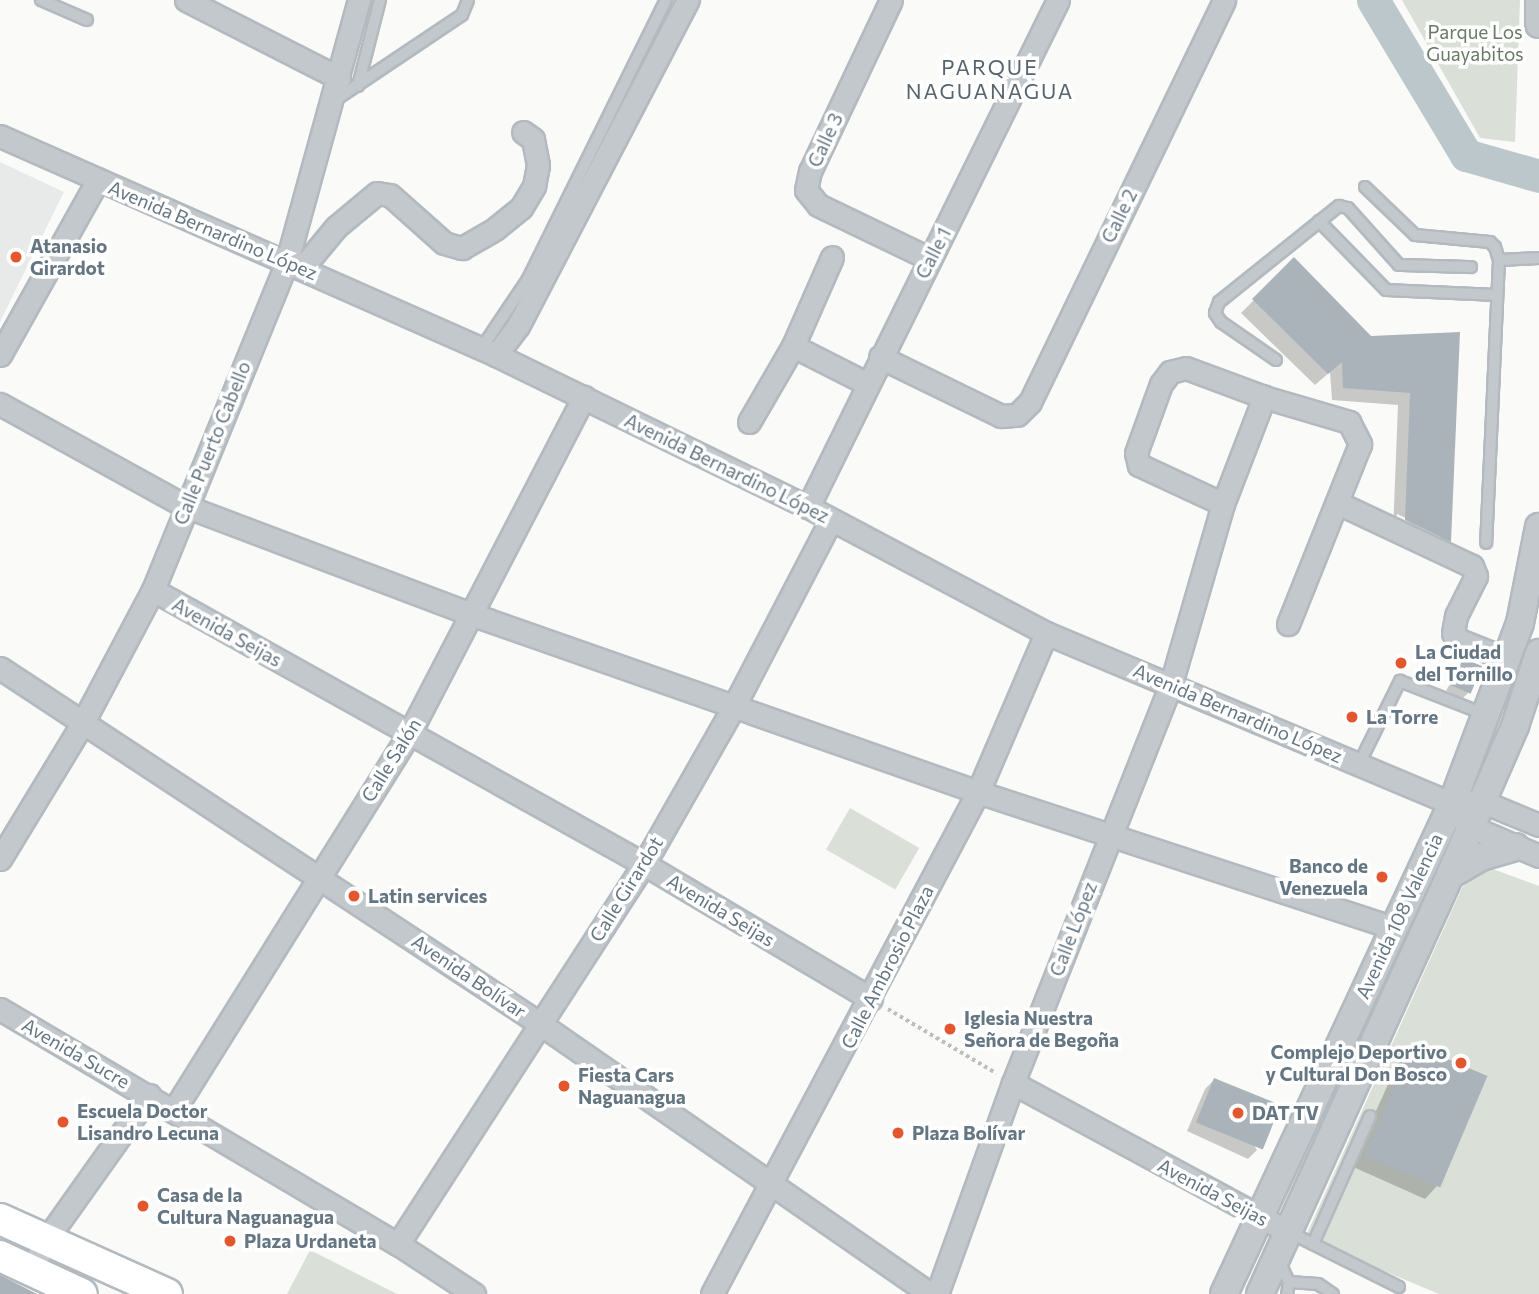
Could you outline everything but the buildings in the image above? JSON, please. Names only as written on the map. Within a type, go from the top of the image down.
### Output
[{"type":"main road","points":[[1,1221],[167,1294]]},
{"type":"main road","points":[[0,1256],[82,1294]]},
{"type":"street","points":[[186,0],[348,82]]},
{"type":"street","name":"Calle Puerto Cabello","points":[[0,859],[82,724],[153,590],[185,506],[295,264],[332,102],[348,82],[359,0]]},
{"type":"street","points":[[489,352],[518,326],[688,0]]},
{"type":"street","name":"Calle 3","points":[[891,0],[810,171],[806,190],[818,205],[930,259]]},
{"type":"street","name":"Calle 1","points":[[808,507],[1058,0]]},
{"type":"street","name":"Calle 2","points":[[880,357],[1001,416],[1017,415],[1030,402],[1224,0]]},
{"type":"street","points":[[1539,0],[1539,24]]},
{"type":"street","points":[[295,264],[377,193],[390,195],[444,243],[462,248],[496,228],[521,208],[534,186],[538,164],[533,139],[523,132]]},
{"type":"street","name":"Avenida Bernardino López","points":[[0,136],[295,264],[584,397],[808,507],[1046,633],[1452,804]]},
{"type":"street","points":[[0,355],[98,180]]},
{"type":"street","points":[[749,422],[793,346],[832,257]]},
{"type":"street","points":[[793,346],[867,384]]},
{"type":"street","points":[[1223,504],[1139,465],[1136,453],[1161,384],[1170,372],[1185,368],[1264,397],[1349,422],[1360,444],[1288,624]]},
{"type":"street","name":"Calle Salón","points":[[174,1111],[318,875],[409,734],[584,397]]},
{"type":"street","name":"Calle López","points":[[937,1294],[1013,1083],[1171,684],[1223,504],[1264,397]]},
{"type":"street","points":[[0,404],[185,506],[471,614],[978,792],[1393,929]]},
{"type":"street","points":[[1338,503],[1472,566],[1476,576],[1456,616],[1453,634],[1507,659]]},
{"type":"street","name":"Calle Girardot","points":[[398,1244],[644,864],[734,706],[831,520]]},
{"type":"street","name":"Avenida 108 Valencia","points":[[1224,1294],[1452,804],[1520,623],[1539,527]]},
{"type":"street","name":"Avenida Seijas","points":[[153,590],[644,864],[871,999]]},
{"type":"street","name":"Calle Ambrosio Plaza","points":[[712,1294],[775,1182],[978,792],[1046,633]]},
{"type":"street","name":"Avenida 108 Valencia","points":[[1259,1294],[1450,875],[1515,726],[1539,653]]},
{"type":"street","name":"Avenida Bolívar","points":[[0,668],[539,1023],[775,1182],[931,1294]]},
{"type":"street","points":[[1452,804],[1481,801],[1539,825]]},
{"type":"street","points":[[1452,804],[1469,827],[1528,852]]},
{"type":"street","points":[[1450,875],[1481,857],[1528,852]]},
{"type":"street","name":"Avenida Sucre","points":[[0,1009],[398,1244],[474,1294]]},
{"type":"street","name":"Avenida Seijas","points":[[1013,1083],[1288,1232]]},
{"type":"street","points":[[31,1270],[46,1240],[149,1095]]},
{"type":"lane","points":[[41,0],[87,20]]},
{"type":"lane","points":[[348,82],[380,0]]},
{"type":"lane","points":[[348,82],[462,15],[468,0]]},
{"type":"lane","points":[[489,352],[666,0]]},
{"type":"lane","points":[[1365,187],[1415,235],[1490,242],[1499,260],[1486,543]]},
{"type":"lane","points":[[1276,360],[1215,313],[1219,302],[1339,206],[1348,208],[1399,265],[1471,267]]},
{"type":"lane","points":[[1319,221],[1386,290],[1497,295]]},
{"type":"lane","points":[[1499,260],[1539,258]]},
{"type":"lane","points":[[1359,764],[1400,681],[1486,715]]},
{"type":"lane","points":[[1313,1244],[1370,1116]]},
{"type":"lane","points":[[1288,1232],[1399,1287]]},
{"type":"lane","points":[[1276,1257],[1289,1282],[1287,1294]]},
{"type":"lane","points":[[1289,1282],[1318,1284],[1333,1294]]},
{"type":"path","points":[[871,999],[1013,1083]]},
{"type":"shaded area","name":"Atanasio Girardot","points":[[0,162],[64,192],[0,322]]},
{"type":"green space","name":"Parque Los Guayabitos","points":[[1402,0],[1520,0],[1515,142],[1480,138]]},
{"type":"green space","points":[[850,808],[919,848],[895,890],[826,850]]},
{"type":"green space","name":"Complejo Deportivo y Cultural Don Bosco","points":[[1487,867],[1539,886],[1539,1294],[1439,1294],[1305,1238],[1462,888],[1474,872]]},
{"type":"green space","points":[[310,1250],[397,1294],[287,1294]]},
{"type":"waterway","points":[[1373,0],[1466,155],[1539,176]]},
{"type":"place","name":"Atanasio Girardot","points":[[16,257]]},
{"type":"place","name":"La Ciudad del Tornillo","points":[[1401,663]]},
{"type":"place","name":"La Torre","points":[[1352,717]]},
{"type":"place","name":"Banco de Venezuela","points":[[1382,877]]},
{"type":"place","name":"Latin services","points":[[354,896]]},
{"type":"place","name":"Iglesia Nuestra Señora de Begoña","points":[[950,1029]]},
{"type":"place","name":"Complejo Deportivo y Cultural Don Bosco","points":[[1461,1063]]},
{"type":"place","name":"Fiesta Cars Naguanagua","points":[[564,1086]]},
{"type":"place","name":"DAT TV","points":[[1238,1113]]},
{"type":"place","name":"Escuela Doctor Lisandro Lecuna","points":[[63,1122]]},
{"type":"place","name":"Plaza Bolívar","points":[[898,1133]]},
{"type":"place","name":"Casa de la Cultura Naguanagua","points":[[143,1206]]},
{"type":"place","name":"Plaza Urdaneta","points":[[230,1241]]},
{"type":"district","name":"PARQUE NAGUANAGUA","points":[[990,79]]}]
